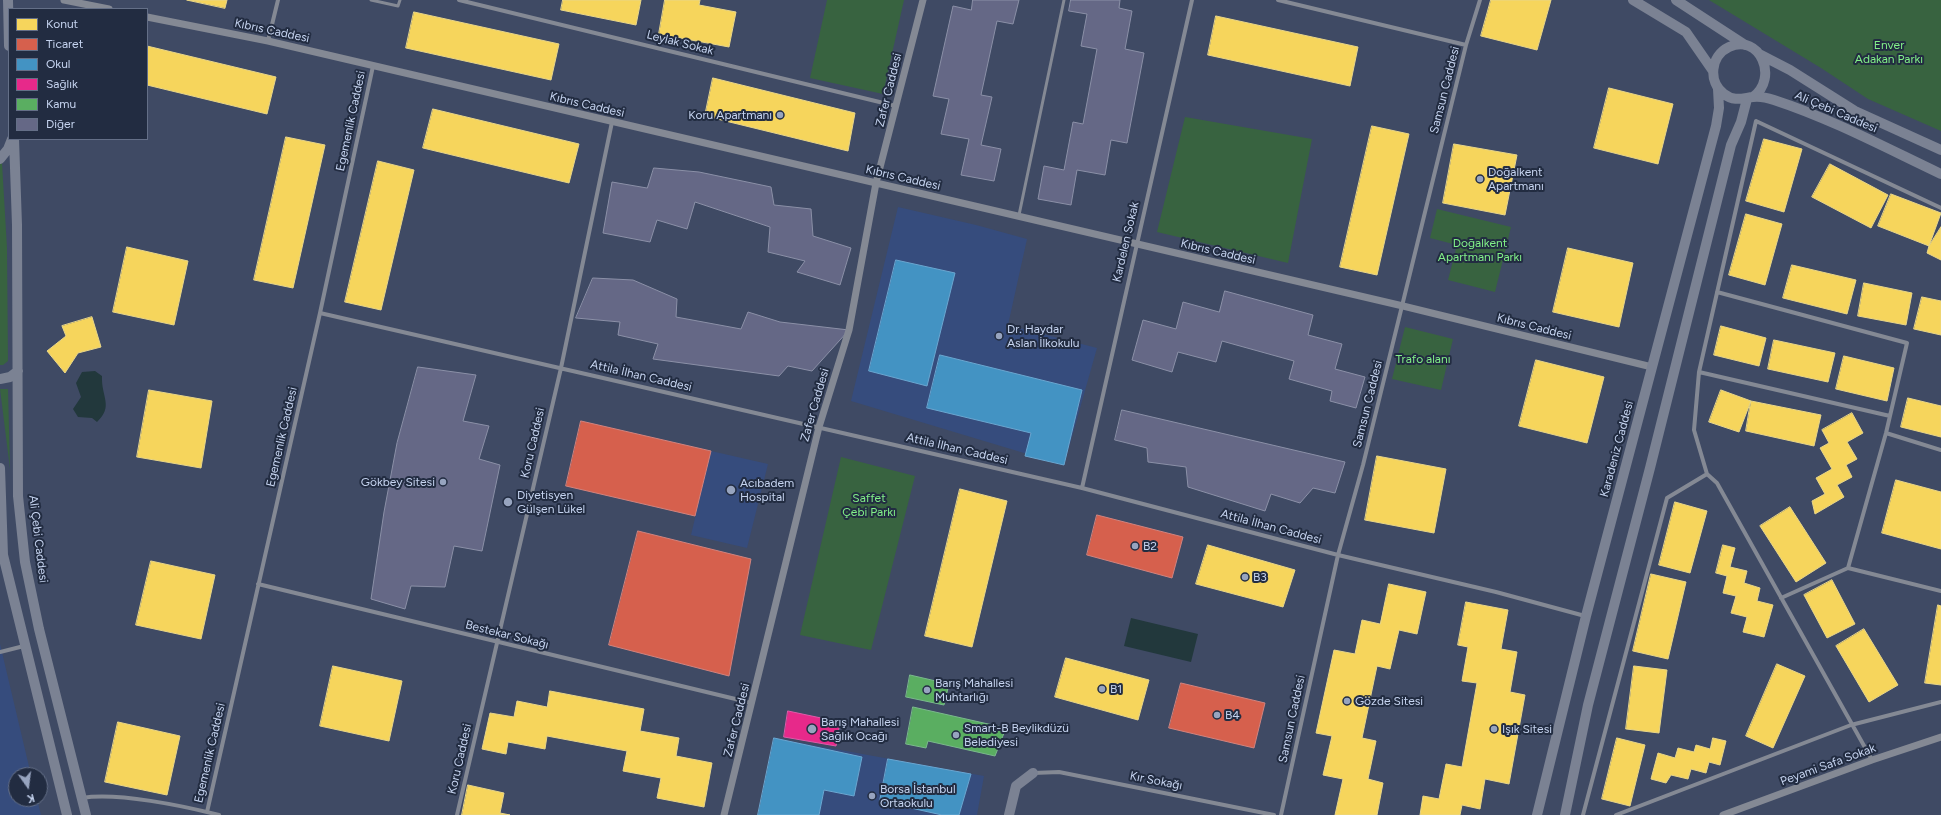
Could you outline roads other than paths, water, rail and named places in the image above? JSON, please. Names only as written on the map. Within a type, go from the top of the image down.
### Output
[{"type":"main road","points":[[1633,0],[1686,32],[1713,71]]},
{"type":"main road","points":[[1565,815],[1588,706],[1731,146],[1750,98],[1760,90],[1766,77],[1763,59],[1758,54],[1676,0]]},
{"type":"main road","points":[[0,36],[8,46]]},
{"type":"main road","points":[[1718,89],[1713,79],[1716,59],[1722,52],[1735,45],[1747,46]]},
{"type":"main road","name":"Ali Çebi Caddesi","points":[[1758,54],[1785,67],[1855,111],[1941,150]]},
{"type":"main road","name":"Ali Çebi Caddesi","points":[[1718,89],[1731,98],[1774,100],[1837,124],[1941,174]]},
{"type":"main road","name":"Karadeniz Caddesi","points":[[1538,815],[1586,616],[1716,126],[1719,108],[1718,89]]},
{"type":"main road","points":[[0,159],[12,140]]},
{"type":"main road","name":"Ali Çebi Caddesi","points":[[13,140],[17,225],[18,496],[25,562],[86,815]]},
{"type":"main road","points":[[0,379],[10,377],[18,371]]},
{"type":"main road","points":[[0,468],[3,555],[24,646],[67,815]]},
{"type":"main road","points":[[1009,815],[1016,786],[1033,774]]},
{"type":"street","points":[[64,0],[104,8]]},
{"type":"street","points":[[268,41],[278,0]]},
{"type":"street","name":"Leylak Sokak","points":[[458,0],[896,106]]},
{"type":"street","points":[[482,6],[483,0]]},
{"type":"street","name":"Zafer Caddesi","points":[[724,815],[818,427],[849,330],[876,184],[923,0]]},
{"type":"street","name":"Kardelen Sokak","points":[[1082,488],[1192,0]]},
{"type":"street","points":[[1278,0],[1466,45]]},
{"type":"street","name":"Samsun Caddesi","points":[[1281,815],[1338,555],[1363,465],[1403,306],[1466,45],[1480,0]]},
{"type":"street","name":"Kıbrıs Caddesi","points":[[148,17],[268,41],[1403,306],[1652,367]]},
{"type":"street","name":"Egemenlik Caddesi","points":[[208,812],[320,313],[373,66]]},
{"type":"street","points":[[1872,760],[1850,725],[1717,483],[1707,474],[1694,430],[1699,372],[1756,121],[1941,208]]},
{"type":"street","name":"Koru Caddesi","points":[[457,815],[561,368],[612,122]]},
{"type":"street","points":[[1717,292],[1907,343],[1886,433],[1848,568]]},
{"type":"street","name":"Attila İlhan Caddesi","points":[[320,313],[1082,488],[1338,555],[1496,592],[1586,616]]},
{"type":"street","points":[[1699,372],[1890,416]]},
{"type":"street","points":[[1886,433],[1941,450]]},
{"type":"street","points":[[1583,815],[1668,498],[1707,474]]},
{"type":"street","points":[[1781,598],[1848,568],[1941,591]]},
{"type":"street","name":"Bestekar Sokağı","points":[[258,584],[752,704]]},
{"type":"street","points":[[0,652],[24,646]]},
{"type":"street","points":[[1616,815],[1850,725],[1941,702]]},
{"type":"street","name":"Peyami Safa Sokak","points":[[1724,815],[1941,736]]},
{"type":"street","name":"Kır Sokağı","points":[[1033,774],[1059,772],[1274,815]]},
{"type":"street","points":[[82,798],[95,796],[140,800],[219,815]]},
{"type":"lane","points":[[371,0],[398,6],[400,0]]},
{"type":"lane","points":[[1019,217],[1064,0]]},
{"type":"place","name":"Koru Apartmanı","points":[[780,115]]},
{"type":"place","name":"Doğalkent Apartmanı","points":[[1480,179]]},
{"type":"place","name":"Dr. Haydar Aslan İlkokulu","points":[[999,336]]},
{"type":"place","name":"Gökbey Sitesi","points":[[443,482]]},
{"type":"place","name":"Acıbadem Hospital","points":[[731,490]]},
{"type":"place","name":"Diyetisyen Gülşen Lükel","points":[[508,502]]},
{"type":"place","name":"B2","points":[[1135,546]]},
{"type":"place","name":"B3","points":[[1245,577]]},
{"type":"place","name":"B1","points":[[1102,689]]},
{"type":"place","name":"Barış Mahallesi Muhtarlığı","points":[[927,690]]},
{"type":"place","name":"Gözde Sitesi","points":[[1347,701]]},
{"type":"place","name":"B4","points":[[1217,715]]},
{"type":"place","name":"Barış Mahallesi Sağlık Ocağı","points":[[812,729]]},
{"type":"place","name":"Işık Sitesi","points":[[1494,729]]},
{"type":"place","name":"Smart-B Beylikdüzü Belediyesi","points":[[956,735]]},
{"type":"place","name":"Borsa İstanbul Ortaokulu","points":[[872,796]]},
{"type":"park label","name":"Enver Adakan Parkı","points":[[1889,52]]},
{"type":"park label","name":"Doğalkent Apartmanı Parkı","points":[[1480,250]]},
{"type":"park label","name":"Trafo alanı","points":[[1423,359]]},
{"type":"park label","name":"Saffet Çebi Parkı","points":[[869,505]]}]
